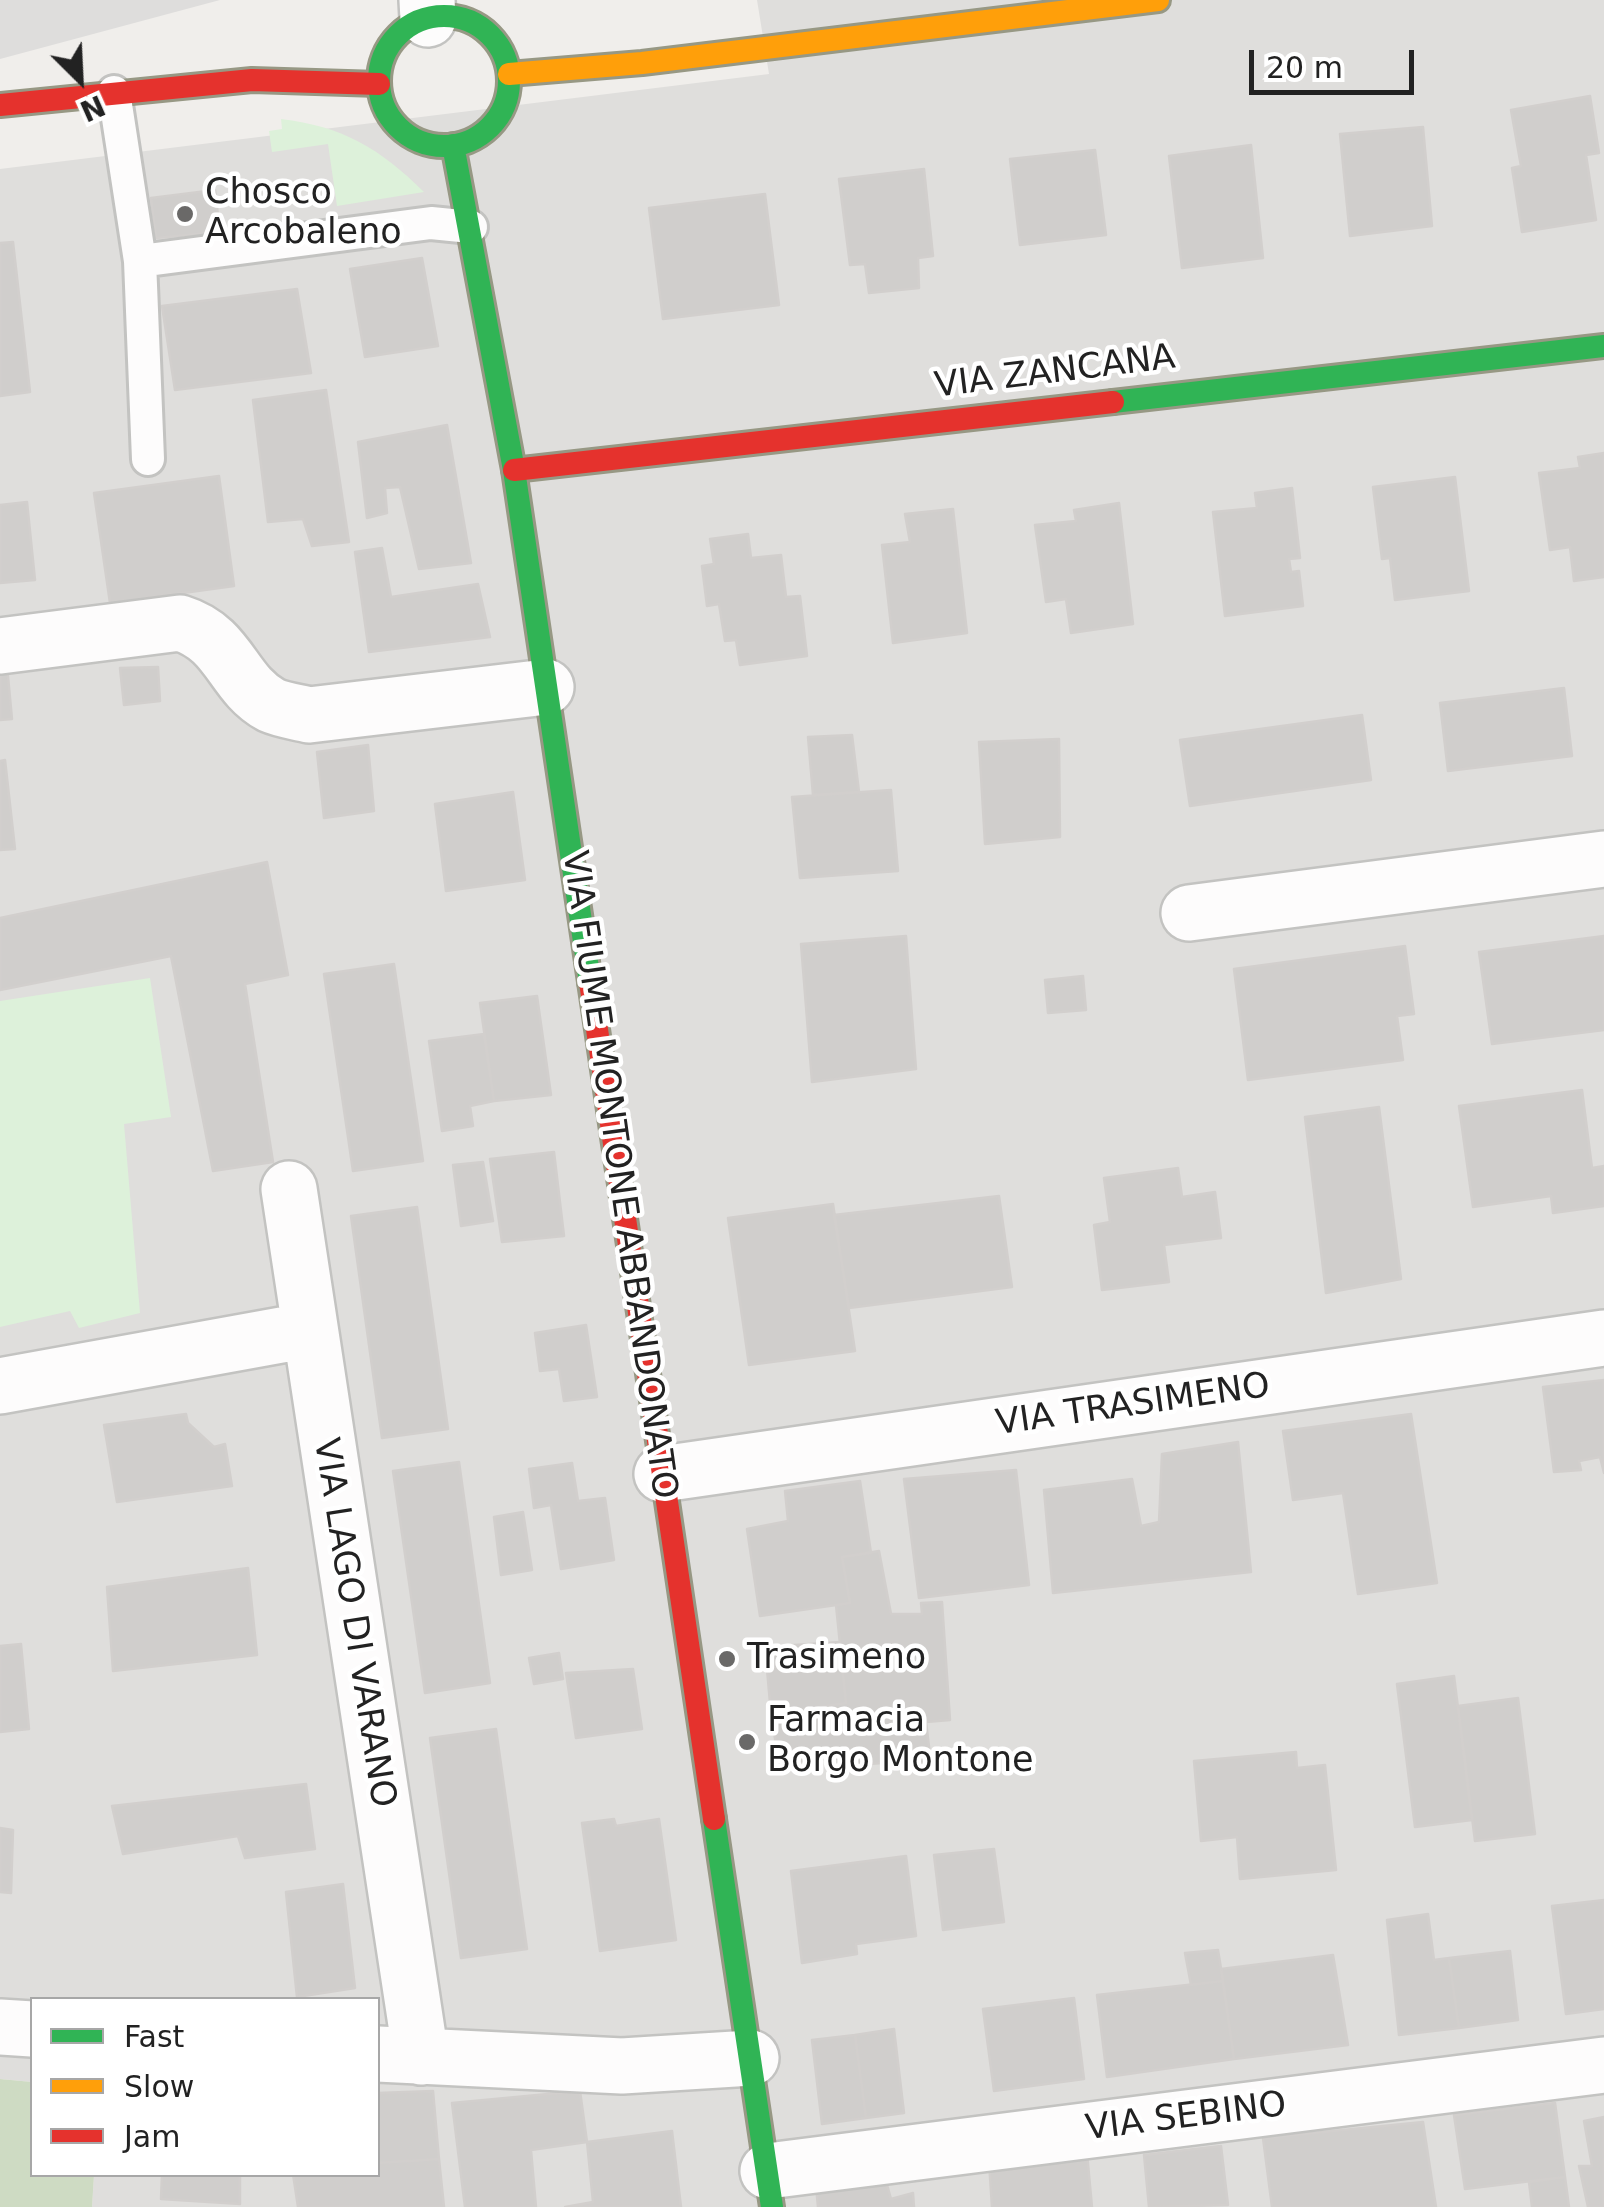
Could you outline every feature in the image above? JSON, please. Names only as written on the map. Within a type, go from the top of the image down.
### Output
[{"type":"street","points":[[509,74],[642,63],[1158,0]]},
{"type":"street","points":[[428,10],[466,20],[489,32],[504,53],[509,74],[506,104],[493,126],[472,140],[452,145],[422,142],[400,130],[385,109],[379,84],[383,58],[396,36],[428,10]]},
{"type":"street","points":[[0,106],[252,80],[379,84]]},
{"type":"street","name":"VIA FIUME MONTONE ABBANDONATO","points":[[452,145],[471,227],[514,470],[770,2189]]},
{"type":"street","name":"VIA ZANCANA","points":[[514,470],[1604,346]]},
{"type":"street","points":[[0,646],[180,623],[202,630],[218,642],[251,687],[272,705],[309,714],[546,687]]},
{"type":"street","points":[[1189,914],[1604,859]]},
{"type":"street","name":"VIA LAGO DI VARANO","points":[[288,1189],[399,2056]]},
{"type":"street","points":[[0,1386],[309,1330]]},
{"type":"street","name":"VIA TRASIMENO","points":[[662,1474],[1604,1338]]},
{"type":"street","points":[[0,2027],[30,2030]]},
{"type":"street","points":[[399,2056],[622,2066],[750,2058]]},
{"type":"street","name":"VIA SEBINO","points":[[770,2189],[1604,2065]]},
{"type":"lane","points":[[114,92],[140,261],[148,459]]},
{"type":"lane","points":[[140,261],[431,224],[471,227]]},
{"type":"shaded area","points":[[0,0],[220,0],[0,59]]},
{"type":"shaded area","points":[[757,0],[1604,0],[1604,2207],[92,2207],[94,2177],[380,2177],[380,1997],[30,1997],[30,2082],[0,2079],[0,169],[769,74]]},
{"type":"green space","points":[[281,119],[323,127],[359,142],[392,163],[424,192],[337,206],[328,144],[272,152],[269,131],[282,129]]},
{"type":"green space","points":[[150,978],[171,1117],[124,1124],[140,1313],[79,1328],[70,1311],[0,1327],[0,1001]]},
{"type":"green space","points":[[0,2079],[30,2082],[30,2177],[94,2177],[92,2207],[0,2207]]},
{"type":"building","points":[[1590,96],[1599,153],[1586,155],[1596,220],[1522,232],[1512,168],[1521,166],[1511,110]]},
{"type":"building","points":[[1423,127],[1432,226],[1350,236],[1340,134]]},
{"type":"building","points":[[1251,145],[1263,258],[1182,268],[1169,156]]},
{"type":"building","points":[[1095,150],[1106,235],[1020,245],[1010,159]]},
{"type":"building","points":[[924,169],[933,256],[918,258],[919,288],[869,293],[865,264],[850,265],[839,179]]},
{"type":"building","points":[[215,190],[220,232],[156,238],[151,198]]},
{"type":"building","points":[[765,194],[779,305],[663,319],[649,208]]},
{"type":"building","points":[[13,242],[30,392],[0,396],[0,243]]},
{"type":"building","points":[[422,258],[438,346],[365,357],[350,269]]},
{"type":"building","points":[[297,289],[311,373],[175,390],[162,306]]},
{"type":"building","points":[[326,390],[349,542],[312,546],[303,519],[268,522],[253,400]]},
{"type":"building","points":[[447,425],[471,563],[419,569],[400,487],[385,488],[387,513],[367,518],[358,442]]},
{"type":"building","points":[[1604,453],[1604,577],[1574,581],[1570,547],[1550,550],[1539,473],[1580,468],[1578,457]]},
{"type":"building","points":[[219,476],[234,586],[110,603],[94,493]]},
{"type":"building","points":[[1455,477],[1469,591],[1395,600],[1390,558],[1382,559],[1373,487]]},
{"type":"building","points":[[1292,488],[1300,558],[1289,559],[1291,572],[1299,571],[1303,606],[1225,616],[1213,512],[1257,508],[1255,493]]},
{"type":"building","points":[[27,502],[35,580],[0,583],[0,505]]},
{"type":"building","points":[[1119,503],[1133,624],[1071,633],[1066,599],[1046,602],[1035,525],[1076,521],[1074,510]]},
{"type":"building","points":[[953,509],[967,633],[893,643],[882,545],[910,542],[905,514]]},
{"type":"building","points":[[748,534],[751,558],[781,555],[786,597],[800,596],[807,656],[740,665],[736,640],[725,641],[719,604],[707,606],[702,566],[714,564],[710,539]]},
{"type":"building","points":[[382,548],[391,597],[478,584],[490,637],[369,652],[355,552]]},
{"type":"building","points":[[6,655],[12,719],[0,720],[0,656]]},
{"type":"building","points":[[158,667],[160,701],[124,705],[120,668]]},
{"type":"building","points":[[1564,688],[1572,756],[1448,771],[1440,703]]},
{"type":"building","points":[[1362,715],[1371,780],[1190,806],[1180,740]]},
{"type":"building","points":[[852,735],[859,792],[813,795],[808,737]]},
{"type":"building","points":[[1059,739],[1060,837],[985,844],[979,742]]},
{"type":"building","points":[[368,745],[374,811],[324,818],[317,752]]},
{"type":"building","points":[[5,760],[15,849],[0,850],[0,761]]},
{"type":"building","points":[[891,790],[898,871],[800,878],[792,797]]},
{"type":"building","points":[[513,792],[525,880],[446,891],[435,804]]},
{"type":"building","points":[[267,862],[288,975],[245,984],[273,1162],[213,1171],[171,956],[0,990],[0,918]]},
{"type":"building","points":[[906,936],[916,1069],[812,1082],[801,944]]},
{"type":"building","points":[[1604,936],[1604,1030],[1492,1044],[1479,952]]},
{"type":"building","points":[[1405,946],[1414,1014],[1397,1016],[1403,1060],[1248,1080],[1234,969]]},
{"type":"building","points":[[394,964],[423,1161],[353,1171],[324,974]]},
{"type":"building","points":[[1083,976],[1086,1010],[1048,1013],[1045,980]]},
{"type":"building","points":[[537,996],[551,1095],[494,1101],[480,1003]]},
{"type":"building","points":[[484,1034],[494,1101],[470,1106],[473,1126],[442,1131],[429,1041]]},
{"type":"building","points":[[1582,1090],[1592,1168],[1604,1166],[1604,1206],[1553,1213],[1551,1196],[1473,1207],[1459,1106]]},
{"type":"building","points":[[1379,1107],[1401,1279],[1326,1293],[1305,1117]]},
{"type":"building","points":[[554,1152],[564,1236],[502,1242],[490,1159]]},
{"type":"building","points":[[483,1162],[493,1221],[461,1226],[453,1165]]},
{"type":"building","points":[[1178,1168],[1182,1197],[1215,1192],[1221,1238],[1164,1245],[1169,1282],[1102,1290],[1094,1225],[1110,1222],[1104,1178]]},
{"type":"building","points":[[999,1196],[1012,1287],[849,1308],[834,1215]]},
{"type":"building","points":[[833,1204],[855,1351],[749,1365],[728,1218]]},
{"type":"building","points":[[417,1207],[448,1429],[382,1438],[351,1216]]},
{"type":"building","points":[[586,1325],[597,1397],[564,1401],[559,1369],[540,1371],[535,1333]]},
{"type":"building","points":[[1604,1380],[1604,1473],[1600,1457],[1579,1461],[1581,1470],[1554,1472],[1543,1387]]},
{"type":"building","points":[[186,1414],[188,1423],[214,1447],[225,1444],[232,1486],[117,1502],[104,1425]]},
{"type":"building","points":[[1411,1414],[1437,1583],[1358,1594],[1343,1493],[1293,1500],[1283,1431]]},
{"type":"building","points":[[1238,1442],[1251,1572],[1053,1593],[1044,1490],[1132,1479],[1141,1526],[1159,1522],[1162,1454]]},
{"type":"building","points":[[459,1462],[490,1683],[425,1693],[393,1471]]},
{"type":"building","points":[[572,1463],[578,1501],[605,1498],[614,1560],[561,1569],[551,1505],[534,1508],[529,1469]]},
{"type":"building","points":[[1016,1470],[1029,1585],[919,1598],[904,1479]]},
{"type":"building","points":[[860,1481],[871,1553],[842,1557],[850,1603],[760,1616],[747,1529],[788,1521],[785,1491]]},
{"type":"building","points":[[523,1512],[532,1570],[501,1575],[494,1517]]},
{"type":"building","points":[[879,1551],[891,1614],[922,1614],[921,1603],[942,1602],[950,1720],[926,1722],[931,1763],[883,1770],[882,1763],[845,1766],[844,1758],[779,1763],[771,1714],[846,1703],[836,1605],[850,1603],[842,1557]]},
{"type":"building","points":[[248,1568],[257,1655],[113,1671],[107,1587]]},
{"type":"building","points":[[840,1642],[846,1703],[771,1714],[765,1647]]},
{"type":"building","points":[[21,1644],[29,1729],[0,1732],[0,1646]]},
{"type":"building","points":[[559,1653],[563,1679],[534,1684],[529,1658]]},
{"type":"building","points":[[633,1669],[642,1729],[576,1738],[566,1673]]},
{"type":"building","points":[[1454,1676],[1472,1820],[1415,1827],[1397,1684]]},
{"type":"building","points":[[1518,1698],[1535,1834],[1475,1841],[1458,1706]]},
{"type":"building","points":[[496,1729],[527,1949],[461,1958],[430,1738]]},
{"type":"building","points":[[1296,1752],[1297,1768],[1325,1765],[1336,1870],[1240,1879],[1237,1837],[1201,1841],[1194,1761]]},
{"type":"building","points":[[306,1784],[315,1849],[245,1858],[238,1836],[123,1854],[112,1806]]},
{"type":"building","points":[[614,1819],[616,1826],[659,1819],[676,1940],[600,1951],[582,1823]]},
{"type":"building","points":[[0,1828],[13,1830],[11,1893],[0,1892]]},
{"type":"building","points":[[994,1849],[1004,1922],[943,1930],[934,1855]]},
{"type":"building","points":[[906,1856],[916,1936],[856,1944],[857,1954],[802,1963],[791,1871]]},
{"type":"building","points":[[343,1884],[355,1988],[297,1997],[286,1892]]},
{"type":"building","points":[[1604,1900],[1604,2009],[1566,2014],[1552,1906]]},
{"type":"building","points":[[1428,1914],[1434,1960],[1449,1958],[1459,2028],[1399,2035],[1387,1920]]},
{"type":"building","points":[[1218,1950],[1223,1981],[1191,1985],[1185,1953]]},
{"type":"building","points":[[1510,1951],[1518,2020],[1459,2028],[1449,1958]]},
{"type":"building","points":[[1333,1955],[1348,2045],[1234,2059],[1221,1969]]},
{"type":"building","points":[[1223,1981],[1234,2059],[1107,2077],[1097,1995]]},
{"type":"building","points":[[1074,1998],[1084,2079],[994,2091],[983,2009]]},
{"type":"building","points":[[894,2029],[904,2113],[866,2118],[855,2035]]},
{"type":"building","points":[[855,2035],[866,2118],[822,2124],[812,2040]]},
{"type":"building","points":[[433,2091],[439,2159],[380,2163],[380,2093]]},
{"type":"building","points":[[580,2091],[587,2142],[531,2150],[536,2207],[465,2207],[452,2103]]},
{"type":"building","points":[[1555,2103],[1565,2177],[1465,2189],[1454,2115]]},
{"type":"building","points":[[1604,2117],[1604,2207],[1588,2207],[1579,2166],[1592,2166],[1584,2121]]},
{"type":"building","points":[[1423,2122],[1436,2207],[1272,2207],[1263,2138]]},
{"type":"building","points":[[672,2131],[681,2207],[565,2207],[593,2202],[587,2142]]},
{"type":"building","points":[[1221,2146],[1228,2205],[1149,2207],[1144,2155]]},
{"type":"building","points":[[1087,2153],[1092,2207],[992,2207],[989,2162]]},
{"type":"building","points":[[439,2159],[444,2207],[298,2207],[293,2177],[380,2177],[380,2163]]},
{"type":"building","points":[[881,2163],[891,2199],[913,2193],[914,2207],[818,2207],[815,2176]]},
{"type":"building","points":[[162,2177],[240,2177],[240,2204],[161,2199]]},
{"type":"building","points":[[1565,2177],[1569,2207],[1532,2207],[1529,2182]]},
{"type":"traffic: fast","points":[[444,16],[469,21],[490,35],[504,56],[509,81],[504,106],[490,127],[469,141],[444,146],[419,141],[398,127],[384,106],[379,81],[384,56],[398,35],[419,21],[444,16]]},
{"type":"traffic: fast","points":[[453,145],[514,470],[590,982]]},
{"type":"traffic: fast","points":[[1113,402],[1604,346]]},
{"type":"traffic: fast","points":[[714,1819],[772,2207]]},
{"type":"traffic: slow","points":[[509,74],[642,63],[1158,0]]},
{"type":"traffic: jam","points":[[0,105],[252,80],[379,84]]},
{"type":"traffic: jam","points":[[514,470],[1113,402]]},
{"type":"traffic: jam","points":[[590,982],[714,1819]]},
{"type":"place","name":"Chosco Arcobaleno","points":[[185,214]]},
{"type":"place","name":"Trasimeno","points":[[727,1659]]},
{"type":"place","name":"Farmacia Borgo Montone","points":[[747,1742]]}]
